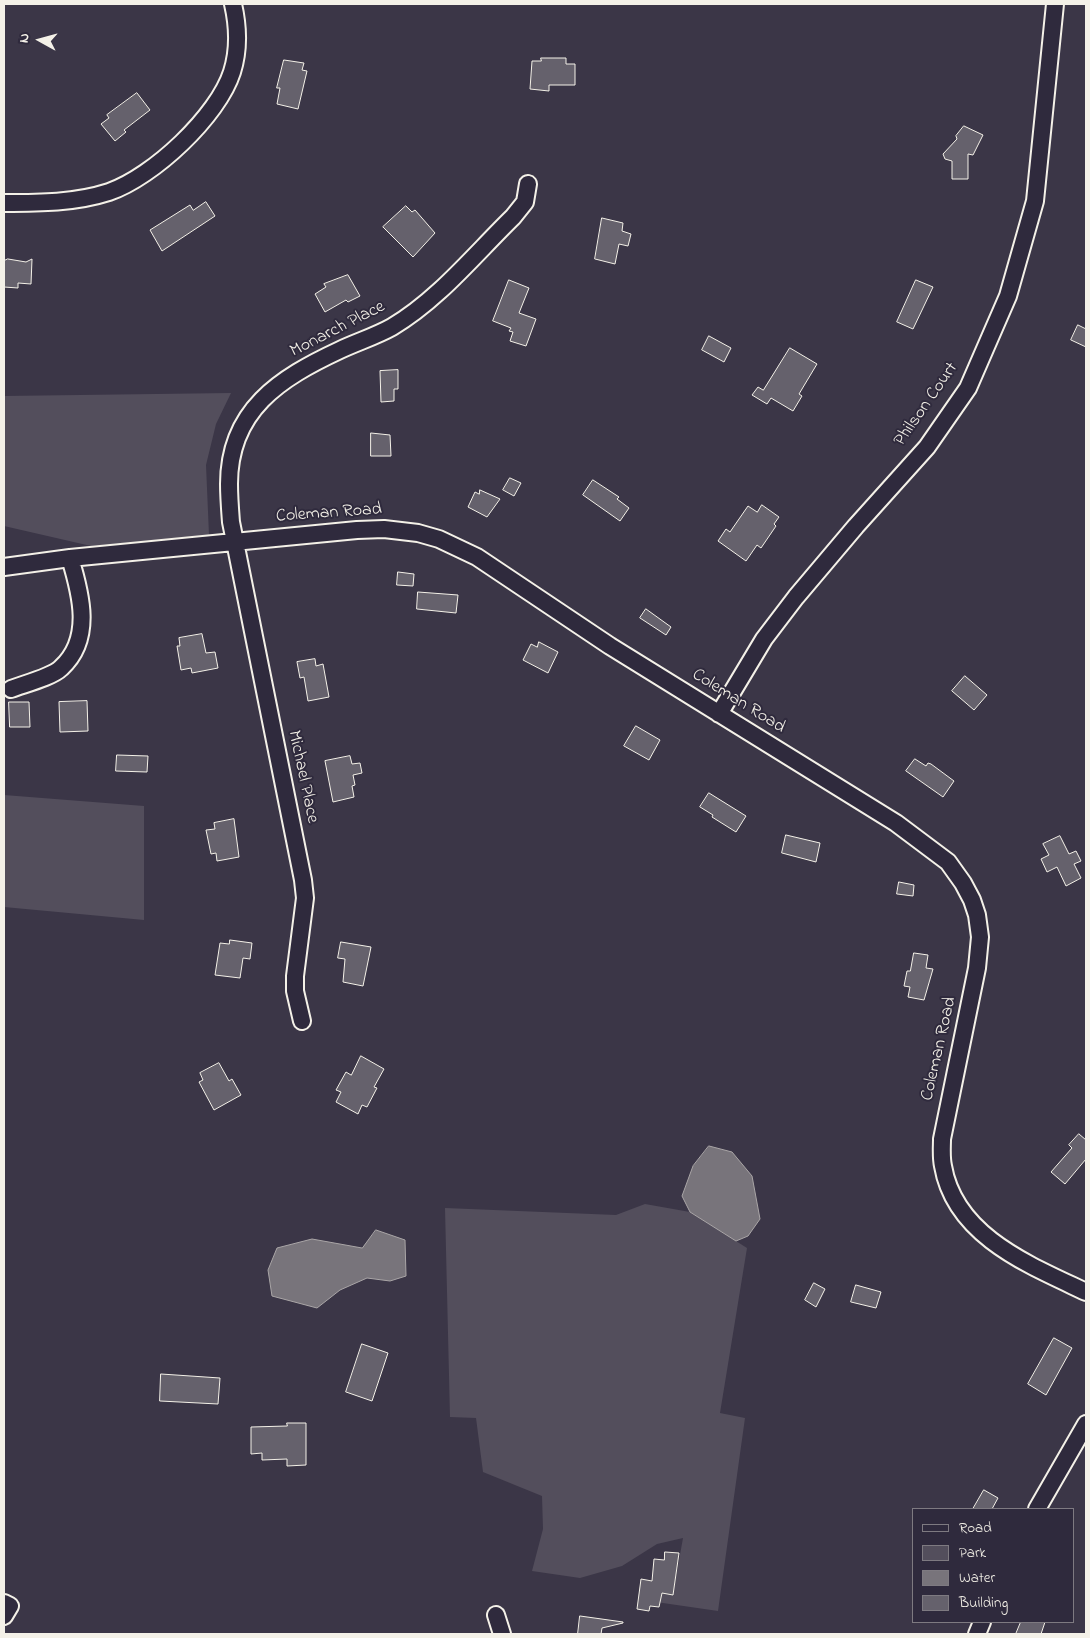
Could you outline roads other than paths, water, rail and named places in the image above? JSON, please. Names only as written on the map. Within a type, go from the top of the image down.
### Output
[{"type":"street","points":[[4,202],[65,202],[110,192],[140,177],[168,156],[198,125],[218,100],[232,72],[237,41],[233,4]]},
{"type":"street","name":"Philson Court","points":[[719,714],[764,639],[790,604],[856,526],[927,447],[968,388],[1008,296],[1035,201],[1055,4]]},
{"type":"street","name":"Monarch Place","points":[[235,542],[229,483],[233,450],[245,422],[261,399],[278,383],[338,351],[392,327],[426,302],[513,217],[525,202],[528,184]]},
{"type":"street","name":"Coleman Road","points":[[4,567],[70,558],[357,530],[401,531],[439,539],[477,557],[610,646],[903,828],[943,858],[964,883],[977,915],[979,956],[942,1139],[942,1165],[949,1189],[955,1202],[985,1236],[1008,1252],[1086,1292]]},
{"type":"street","name":"Michael Place","points":[[235,542],[303,880],[304,906],[295,976],[295,991],[302,1021]]},
{"type":"street","points":[[11,689],[60,670],[72,655],[78,643],[82,611],[70,558]]},
{"type":"street","points":[[1039,1508],[1086,1424]]},
{"type":"street","points":[[4,1603],[10,1606],[4,1616]]},
{"type":"street","points":[[496,1615],[502,1634]]},
{"type":"water","points":[[709,1146],[732,1152],[752,1176],[760,1219],[748,1236],[736,1241],[690,1212],[682,1196],[693,1166]]},
{"type":"water","points":[[376,1230],[405,1240],[406,1276],[390,1281],[367,1278],[340,1290],[317,1308],[272,1296],[268,1270],[277,1248],[312,1239],[362,1248]]}]
